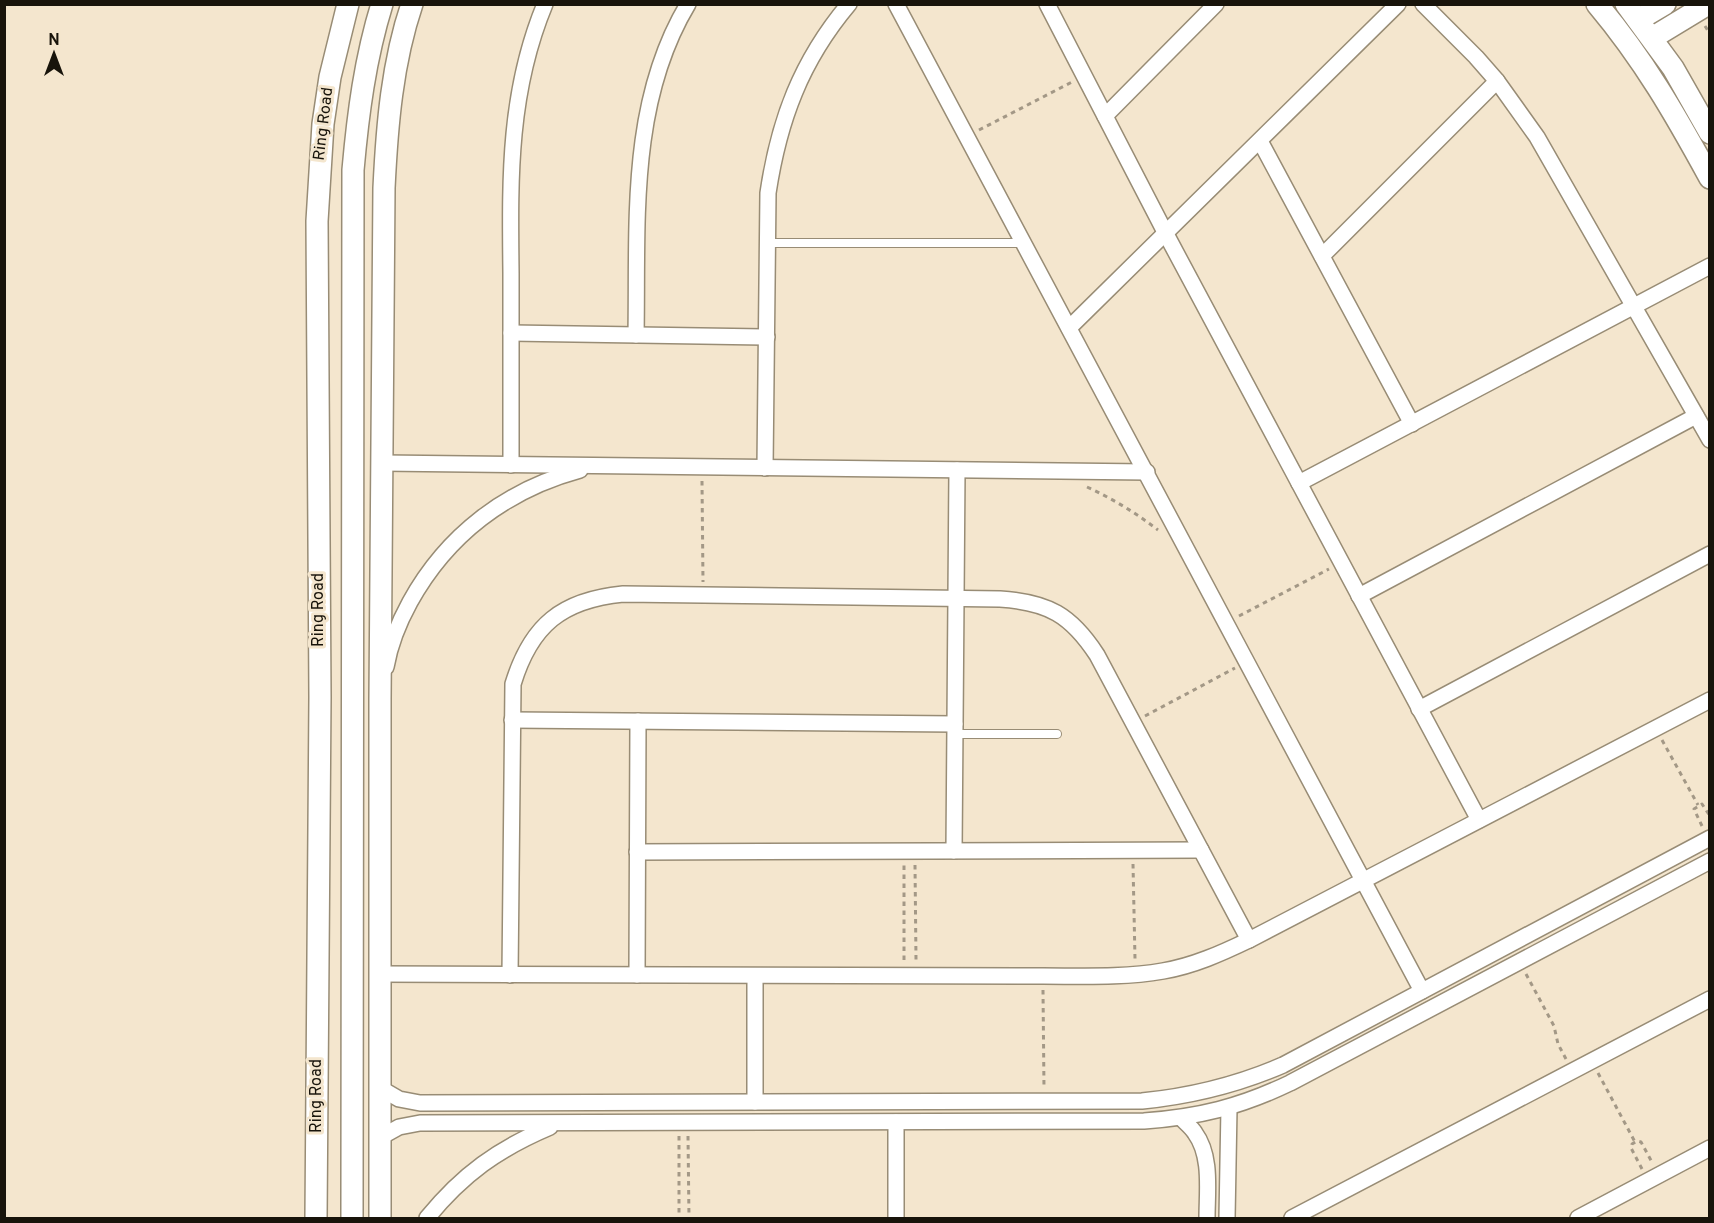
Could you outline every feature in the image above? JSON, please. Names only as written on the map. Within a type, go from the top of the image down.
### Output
[{"type":"main road","name":"Ring Road","points":[[316,1218],[320,697],[318,172],[330,76],[348,4]]},
{"type":"main road","name":"Ring Road","points":[[352,1218],[353,170],[357,120],[365,70],[382,4]]},
{"type":"main road","points":[[380,1218],[380,699],[386,143],[399,54],[412,4]]},
{"type":"main road","points":[[1597,4],[1636,53],[1654,80],[1710,178]]},
{"type":"main road","points":[[1665,4],[1632,12],[1691,98],[1710,133]]},
{"type":"main road","points":[[1652,38],[1708,4]]},
{"type":"main road","points":[[352,221],[384,220]]},
{"type":"main road","points":[[320,697],[353,697]]},
{"type":"main road","points":[[352,1027],[380,1027]]},
{"type":"street","points":[[511,465],[510,166],[514,128],[527,61],[545,4]]},
{"type":"street","points":[[636,335],[639,167],[644,126],[654,86],[668,46],[688,4]]},
{"type":"street","points":[[765,468],[768,193],[774,156],[783,120],[796,86],[814,52],[849,4]]},
{"type":"street","points":[[896,4],[1422,991]]},
{"type":"street","points":[[1047,4],[1166,234],[1479,820]]},
{"type":"street","points":[[1105,116],[1216,4]]},
{"type":"street","points":[[1069,328],[1398,4]]},
{"type":"street","points":[[1423,4],[1497,81],[1552,161],[1710,440]]},
{"type":"street","points":[[1322,256],[1497,81]]},
{"type":"street","points":[[1260,141],[1412,424]]},
{"type":"street","points":[[1299,483],[1710,266]]},
{"type":"street","points":[[511,333],[767,337]]},
{"type":"street","points":[[1359,596],[1696,416]]},
{"type":"street","points":[[382,463],[1147,472]]},
{"type":"street","points":[[380,699],[388,657],[402,617],[422,580],[449,546],[480,518],[516,494],[555,477],[596,466]]},
{"type":"street","points":[[954,851],[957,470]]},
{"type":"street","points":[[1419,709],[1710,554]]},
{"type":"street","points":[[510,975],[513,684],[520,659],[534,637],[551,619],[573,605],[597,597],[623,594],[1024,600],[1047,607],[1067,619],[1084,636],[1097,655],[1249,940]]},
{"type":"street","points":[[380,974],[1043,976],[1135,974],[1164,971],[1222,953],[1249,940],[1710,700]]},
{"type":"street","points":[[512,720],[955,729]]},
{"type":"street","points":[[637,975],[638,721]]},
{"type":"street","points":[[380,1088],[399,1099],[420,1102],[1142,1101],[1191,1095],[1228,1086],[1283,1065],[1709,839]]},
{"type":"street","points":[[637,852],[1201,850]]},
{"type":"street","points":[[381,1137],[399,1127],[420,1123],[1144,1122],[1182,1119],[1229,1108],[1290,1083],[1710,861]]},
{"type":"street","points":[[1548,924],[1558,941]]},
{"type":"street","points":[[755,976],[755,1102]]},
{"type":"street","points":[[1292,1218],[1710,999]]},
{"type":"street","points":[[825,1102],[825,1122]]},
{"type":"street","points":[[1227,1218],[1229,1108]]},
{"type":"street","points":[[1182,1119],[1195,1132],[1204,1154],[1207,1176],[1207,1218]]},
{"type":"street","points":[[896,1122],[896,1218]]},
{"type":"street","points":[[427,1218],[445,1196],[478,1166],[516,1142],[558,1124]]},
{"type":"street","points":[[1578,1218],[1596,1214],[1654,1178],[1710,1148]]},
{"type":"lane","points":[[768,243],[1024,243]]},
{"type":"lane","points":[[955,729],[1057,734]]},
{"type":"path","points":[[967,136],[1084,76]]},
{"type":"path","points":[[701,467],[703,595]]},
{"type":"path","points":[[1084,486],[1110,497],[1163,534]]},
{"type":"path","points":[[1227,623],[1341,562]]},
{"type":"path","points":[[1133,722],[1247,662]]},
{"type":"path","points":[[1656,728],[1698,805]]},
{"type":"path","points":[[1698,805],[1704,805],[1710,816]]},
{"type":"path","points":[[1698,805],[1694,811],[1709,839]]},
{"type":"path","points":[[1133,850],[1135,974]]},
{"type":"path","points":[[910,851],[910,976]]},
{"type":"path","points":[[910,851],[910,976]]},
{"type":"path","points":[[1519,962],[1554,1026],[1558,1044],[1572,1071]]},
{"type":"path","points":[[1043,976],[1045,1101]]},
{"type":"path","points":[[1592,1061],[1635,1142]]},
{"type":"path","points":[[680,1218],[683,1122]]},
{"type":"path","points":[[683,1122],[688,1218]]},
{"type":"path","points":[[1635,1142],[1641,1142],[1654,1178],[1631,1148],[1635,1142]]}]
